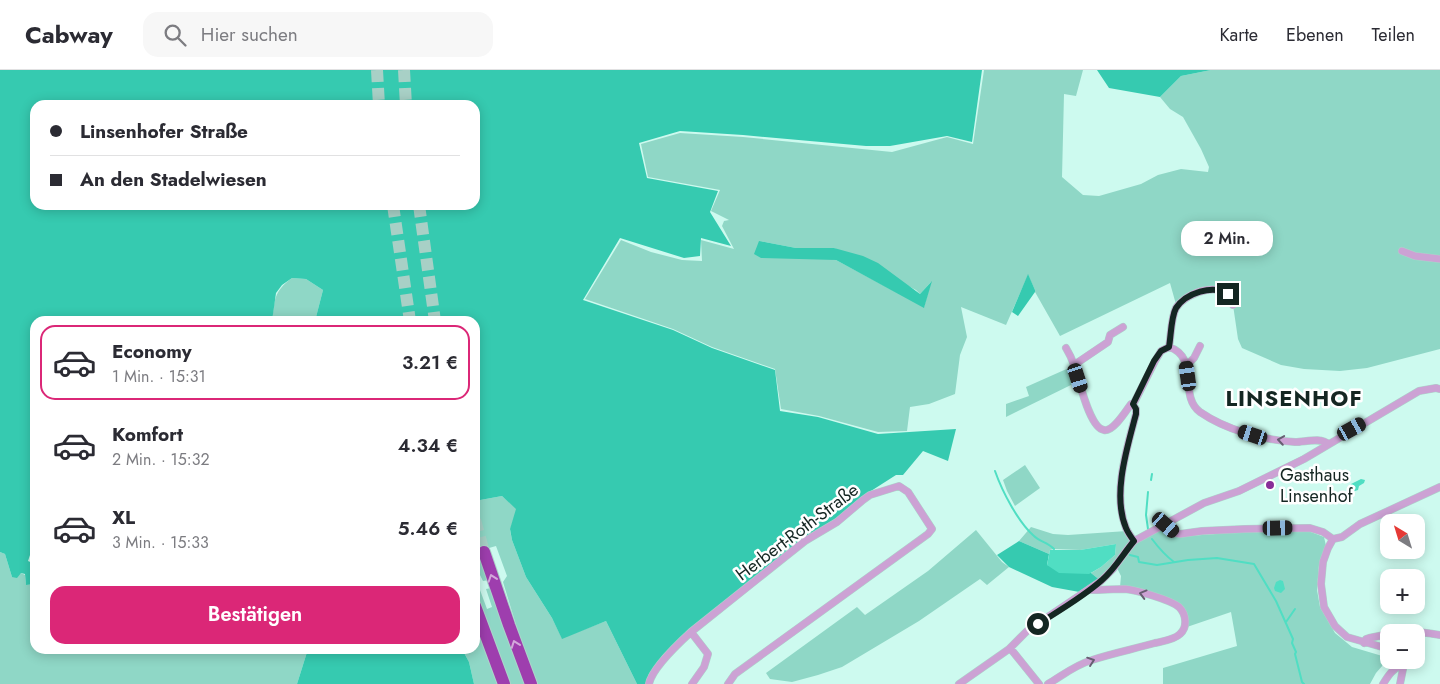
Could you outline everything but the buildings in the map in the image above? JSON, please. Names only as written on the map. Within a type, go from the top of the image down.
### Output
[{"type":"highway","points":[[484,552],[530,684]]},
{"type":"highway","points":[[480,619],[504,684]]},
{"type":"street","points":[[1402,251],[1415,256],[1440,260]]},
{"type":"street","points":[[1169,347],[1175,310],[1189,297],[1210,290],[1223,291],[1228,294],[1233,305]]},
{"type":"street","points":[[1074,365],[1108,342],[1110,335],[1123,326]]},
{"type":"street","points":[[1187,365],[1194,358],[1200,346]]},
{"type":"street","points":[[1066,348],[1074,365],[1088,409],[1098,428],[1107,430],[1120,420],[1131,404],[1133,404],[1154,361],[1161,351],[1169,347],[1174,348],[1187,365],[1192,401],[1198,410],[1212,420],[1253,435],[1293,442],[1323,441],[1328,444]]},
{"type":"street","points":[[960,684],[1010,648],[1028,631],[1090,590],[1109,574],[1134,541],[1204,503],[1239,491],[1304,459],[1419,391],[1440,389]]},
{"type":"street","points":[[1133,404],[1136,414],[1127,447],[1120,496],[1126,531],[1134,541]]},
{"type":"street","name":"Herbert-Roth-Straße","points":[[649,684],[658,667],[691,632],[805,541],[837,522],[870,495],[898,486],[908,492],[932,528],[928,534],[735,674],[728,684]]},
{"type":"street","points":[[1166,525],[1175,533],[1180,534],[1202,531],[1310,528],[1323,532],[1333,539],[1342,537],[1360,524],[1440,487]]},
{"type":"street","points":[[1333,539],[1323,562],[1321,584],[1324,607],[1335,626],[1347,637],[1380,647]]},
{"type":"street","points":[[1048,684],[1064,673],[1090,661],[1171,639],[1181,634],[1186,624],[1183,612],[1175,604],[1126,589],[1090,590]]},
{"type":"street","points":[[691,632],[708,654],[704,667],[692,684]]},
{"type":"street","points":[[1425,633],[1440,635]]},
{"type":"street","points":[[1364,643],[1368,638],[1380,636]]},
{"type":"street","points":[[1010,648],[1039,684]]},
{"type":"street","points":[[1383,684],[1395,669]]},
{"type":"street","points":[[1400,684],[1403,669]]},
{"type":"shaded area","points":[[0,70],[982,70],[972,142],[947,136],[890,146],[866,146],[680,131],[639,143],[647,178],[718,191],[710,212],[731,246],[701,238],[700,256],[684,258],[620,238],[583,300],[673,330],[712,348],[775,370],[780,411],[818,417],[878,434],[956,429],[948,461],[923,451],[903,475],[896,475],[860,498],[831,522],[802,539],[688,631],[663,655],[649,674],[646,684],[637,684],[606,621],[562,639],[552,618],[526,577],[512,540],[510,529],[516,509],[502,496],[480,500],[480,316],[316,316],[323,290],[306,279],[292,278],[282,285],[276,293],[273,316],[30,316],[30,555],[28,561],[30,562],[30,585],[26,585],[25,574],[21,573],[17,578],[12,577],[5,554],[0,552]]},
{"type":"shaded area","points":[[984,70],[1083,70],[1076,96],[1064,94],[1062,177],[1083,195],[1099,196],[1141,184],[1158,175],[1181,169],[1208,172],[1209,167],[1201,149],[1183,117],[1170,109],[1160,97],[1181,76],[1211,70],[1440,70],[1440,349],[1367,368],[1340,371],[1304,369],[1281,365],[1242,348],[1238,339],[1233,305],[1223,291],[1200,292],[1177,308],[1170,283],[1060,336],[1035,292],[1028,275],[1006,325],[961,307],[967,337],[960,355],[955,394],[929,404],[910,407],[907,431],[878,432],[819,416],[781,409],[775,369],[712,347],[673,329],[585,299],[621,240],[651,252],[682,260],[702,261],[701,240],[734,249],[722,226],[724,221],[729,220],[711,211],[720,190],[648,177],[641,144],[680,133],[743,137],[892,152],[947,137],[973,144]],"holes":[[[759,241],[796,248],[834,248],[916,290],[920,294],[931,282],[924,307],[836,260]]]},
{"type":"shaded area","points":[[1097,70],[1211,70],[1181,76],[1160,97],[1109,88]]},
{"type":"shaded area","points":[[759,241],[796,248],[834,248],[863,256],[878,263],[920,294],[932,281],[924,308],[836,260],[761,258],[754,254]]},
{"type":"shaded area","points":[[1028,274],[1035,292],[1018,316],[1012,312]]},
{"type":"shaded area","points":[[292,278],[306,279],[323,290],[316,316],[273,316],[278,292]]},
{"type":"shaded area","points":[[1071,367],[1077,382],[1006,417],[1006,404],[1029,396],[1026,387]]},
{"type":"shaded area","points":[[1025,465],[1040,488],[1015,506],[1003,480]]},
{"type":"shaded area","points":[[1361,479],[1365,480],[1358,490],[1355,491],[1350,487],[1351,484]]},
{"type":"shaded area","points":[[502,496],[517,509],[510,530],[512,540],[526,577],[552,618],[562,638],[606,621],[637,684],[538,684],[524,651],[503,582],[507,576],[496,546],[480,551],[480,500]]},
{"type":"shaded area","points":[[1031,527],[1053,534],[1068,535],[1127,531],[1134,541],[1152,532],[1163,530],[1175,537],[1242,532],[1311,532],[1324,537],[1326,546],[1319,565],[1317,590],[1320,607],[1335,633],[1352,647],[1380,655],[1380,668],[1370,684],[1163,684],[1163,668],[1237,646],[1231,612],[1184,628],[1182,613],[1175,606],[1120,587],[1121,576],[1116,566],[1101,581],[1091,573],[1115,555],[1116,544],[1080,550],[1054,549],[1050,550],[1049,554],[1019,541]]},
{"type":"shaded area","points":[[976,530],[1002,562],[1009,567],[987,585],[980,579],[919,621],[842,667],[792,682],[770,679],[766,673],[857,607],[865,615],[928,571]]},
{"type":"shaded area","points":[[1019,541],[1049,554],[1047,565],[1091,573],[1101,581],[1085,593],[1052,587],[1009,567],[997,555]]},
{"type":"shaded area","points":[[1116,544],[1115,555],[1089,574],[1059,573],[1047,565],[1050,550],[1080,550]]},
{"type":"shaded area","points":[[0,552],[5,554],[12,577],[21,573],[25,575],[26,585],[30,585],[30,654],[306,654],[297,684],[0,684]]},
{"type":"shaded area","points":[[480,554],[489,580],[483,581],[480,575]]},
{"type":"shaded area","points":[[1283,581],[1285,589],[1281,593],[1275,591],[1274,588],[1276,582]]},
{"type":"shaded area","points":[[491,588],[527,684],[509,684],[480,608],[480,590],[487,609],[492,607],[486,589]]},
{"type":"shaded area","points":[[480,637],[497,684],[474,684],[469,662],[465,654],[480,654]]},
{"type":"shaded area","points":[[306,654],[465,654],[469,662],[474,684],[297,684]]},
{"type":"waterway","points":[[995,471],[1006,497],[1022,523],[1036,538],[1054,549]]},
{"type":"waterway","points":[[1151,480],[1152,474]]},
{"type":"waterway","points":[[1148,492],[1146,515],[1148,529]]},
{"type":"waterway","points":[[1152,539],[1174,562]]},
{"type":"waterway","points":[[1130,555],[1138,557],[1139,562],[1157,565],[1217,558],[1254,564],[1276,601],[1293,639],[1292,643],[1304,684]]},
{"type":"waterway","points":[[1286,622],[1295,609]]},
{"type":"tunnel","points":[[377,70],[379,100]]},
{"type":"tunnel","points":[[404,70],[406,100]]},
{"type":"tunnel","points":[[394,210],[409,316]]},
{"type":"tunnel","points":[[420,210],[434,316]]},
{"type":"tunnel","points":[[480,538],[484,552]]},
{"type":"place","name":"Gasthaus Linsenhof","points":[[1270,485]]},
{"type":"district","name":"LINSENHOF","points":[[1294,398]]},
{"type":"route","points":[[1038,624],[1101,581],[1113,569],[1134,541],[1126,531],[1120,504],[1127,447],[1136,414],[1133,404],[1154,361],[1161,351],[1169,347],[1175,310],[1183,301],[1200,292],[1217,289],[1228,294]]}]
